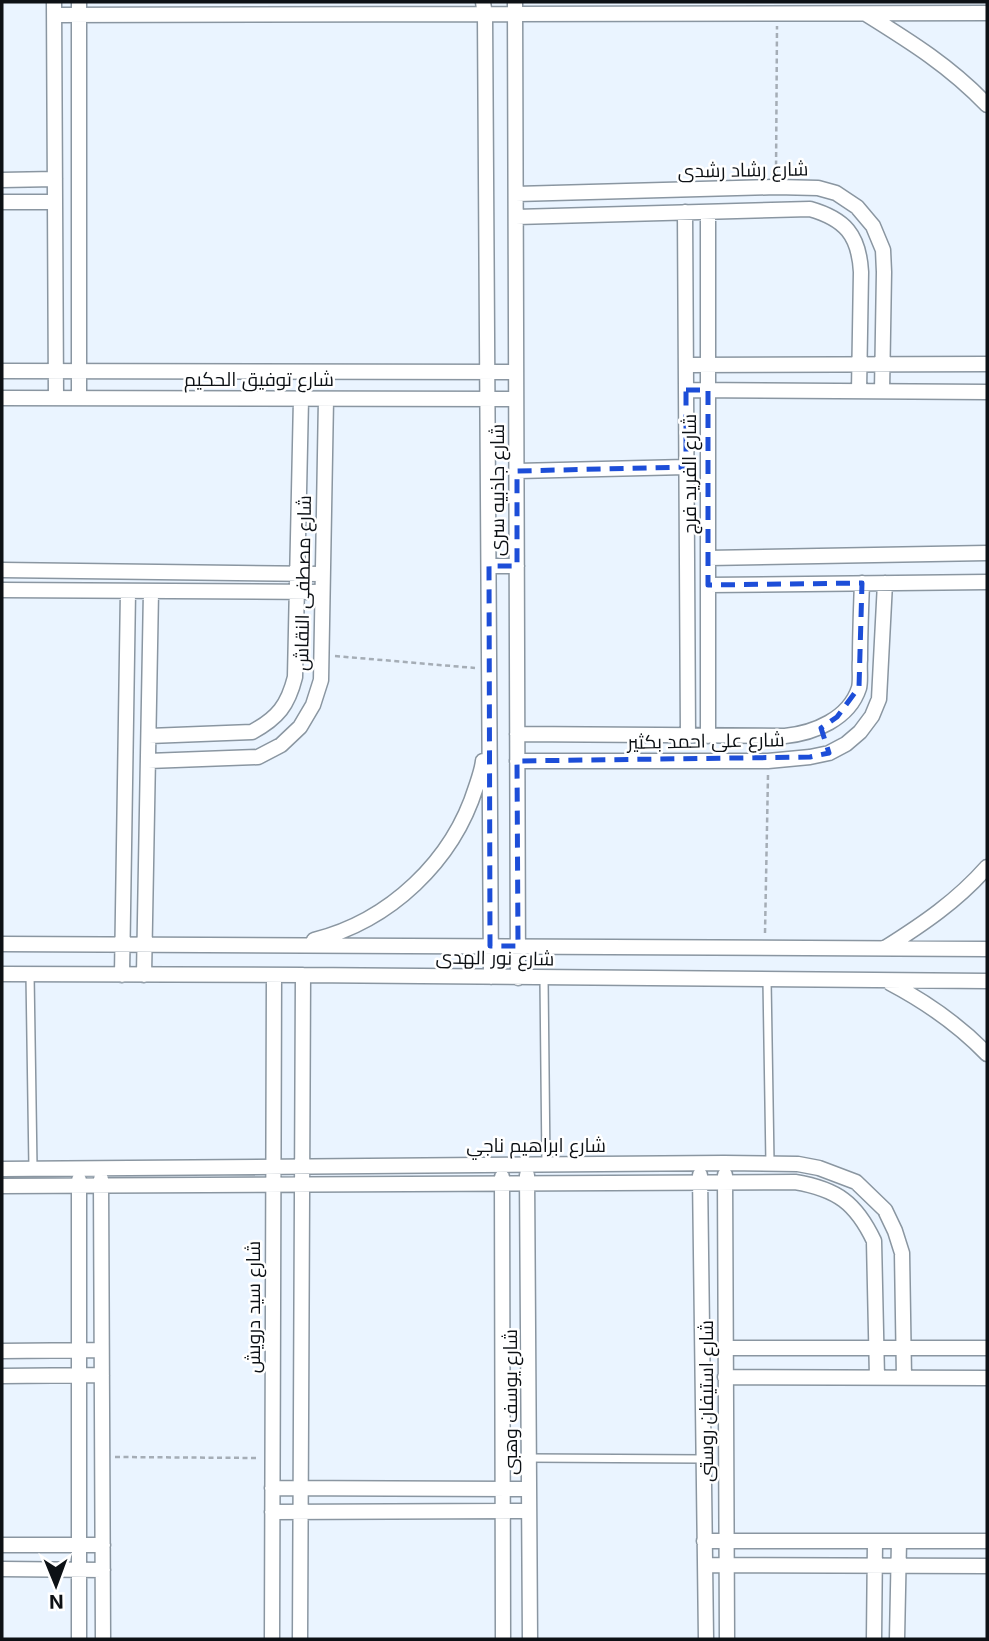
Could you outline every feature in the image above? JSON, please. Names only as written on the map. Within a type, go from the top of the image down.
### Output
[{"type":"street","name":"شارع جاذبيه سرى","points":[[484,8],[489,566],[487,728],[491,978]]},
{"type":"street","points":[[56,398],[54,9],[516,8],[777,14],[987,13]]},
{"type":"street","name":"شارع جاذبيه سرى","points":[[516,8],[518,978]]},
{"type":"street","points":[[79,9],[79,398]]},
{"type":"street","points":[[865,14],[938,60],[987,105]]},
{"type":"street","points":[[2,180],[55,180]]},
{"type":"street","points":[[776,187],[776,210]]},
{"type":"street","name":"شارع رشاد رشدى","points":[[516,194],[776,187],[818,188],[836,193],[858,207],[873,226],[883,250],[882,391]]},
{"type":"street","points":[[2,202],[55,202]]},
{"type":"street","points":[[516,217],[810,209],[827,214],[842,224],[853,238],[860,254],[859,391]]},
{"type":"street","name":"شارع الفريد فرج","points":[[685,212],[688,736]]},
{"type":"street","name":"شارع الفريد فرج","points":[[708,212],[708,736]]},
{"type":"street","points":[[686,365],[987,364]]},
{"type":"street","name":"شارع توفيق الحكيم","points":[[2,371],[516,372]]},
{"type":"street","points":[[686,390],[987,392]]},
{"type":"street","name":"شارع توفيق الحكيم","points":[[2,398],[516,399]]},
{"type":"street","name":"شارع مصطفى النقاش","points":[[267,724],[281,711],[290,695],[295,677],[301,399]]},
{"type":"street","name":"شارع مصطفى النقاش","points":[[125,773],[148,767],[258,757],[281,745],[300,727],[313,705],[321,680],[326,399]]},
{"type":"street","points":[[517,471],[686,467]]},
{"type":"street","points":[[708,558],[987,553]]},
{"type":"street","points":[[489,566],[517,566]]},
{"type":"street","points":[[2,570],[322,574]]},
{"type":"street","points":[[708,585],[987,582]]},
{"type":"street","name":"شارع على احمد بكثير","points":[[517,734],[785,736],[821,728],[837,717],[850,703],[859,687],[862,583]]},
{"type":"street","name":"شارع على احمد بكثير","points":[[517,761],[768,761],[829,753],[860,732],[872,716],[879,699],[885,583]]},
{"type":"street","points":[[2,590],[322,593]]},
{"type":"street","points":[[122,975],[128,591]]},
{"type":"street","points":[[144,975],[151,591]]},
{"type":"street","points":[[149,736],[252,732],[267,724],[281,745]]},
{"type":"street","points":[[293,945],[331,936],[367,920],[400,898],[429,871],[452,840],[470,804],[482,767],[487,728]]},
{"type":"street","points":[[821,728],[829,753]]},
{"type":"street","points":[[885,948],[931,919],[972,884],[987,867]]},
{"type":"street","name":"شارع نور الهدى","points":[[2,944],[987,949]]},
{"type":"street","name":"شارع نور الهدى","points":[[2,974],[987,981]]},
{"type":"street","name":"شارع سيد درويش","points":[[272,1639],[274,975]]},
{"type":"street","points":[[300,1639],[303,975]]},
{"type":"street","points":[[886,981],[945,1016],[987,1054]]},
{"type":"street","name":"شارع استيفان روستى","points":[[724,1163],[727,1639]]},
{"type":"street","name":"شارع استيفان روستى","points":[[699,1164],[706,1639]]},
{"type":"street","name":"شارع ابراهيم ناجي","points":[[2,1169],[798,1164],[838,1174],[856,1182],[885,1210],[902,1254],[904,1377]]},
{"type":"street","name":"شارع يوسف وهبى","points":[[502,1165],[503,1639]]},
{"type":"street","name":"شارع يوسف وهبى","points":[[527,1165],[530,1639]]},
{"type":"street","points":[[79,1168],[79,1639]]},
{"type":"street","points":[[101,1168],[103,1639]]},
{"type":"street","name":"شارع ابراهيم ناجي","points":[[2,1186],[700,1182],[795,1182],[816,1185],[835,1193],[852,1206],[865,1222],[874,1241],[877,1377]]},
{"type":"street","points":[[725,1348],[987,1348]]},
{"type":"street","points":[[2,1351],[102,1350]]},
{"type":"street","points":[[2,1376],[102,1375]]},
{"type":"street","points":[[726,1377],[987,1378]]},
{"type":"street","points":[[272,1489],[529,1489]]},
{"type":"street","points":[[272,1512],[530,1511]]},
{"type":"street","points":[[704,1541],[987,1541]]},
{"type":"street","points":[[874,1639],[875,1541]]},
{"type":"street","points":[[897,1639],[899,1541]]},
{"type":"street","points":[[2,1545],[103,1545]]},
{"type":"street","points":[[705,1565],[987,1566]]},
{"type":"street","points":[[2,1569],[103,1570]]},
{"type":"lane","points":[[30,974],[33,1168]]},
{"type":"lane","points":[[544,978],[546,1165]]},
{"type":"lane","points":[[767,980],[770,1163]]},
{"type":"lane","points":[[529,1458],[704,1459]]},
{"type":"path","points":[[776,187],[777,14]]},
{"type":"path","points":[[321,654],[489,670]]},
{"type":"path","points":[[765,947],[768,761]]},
{"type":"path","points":[[102,1457],[272,1458]]},
{"type":"highlighted area","points":[[686,390],[708,390],[708,585],[862,583],[859,687],[837,717],[821,728],[829,753],[810,757],[517,761],[518,946],[490,946],[489,566],[517,566],[517,471],[686,467]]}]
